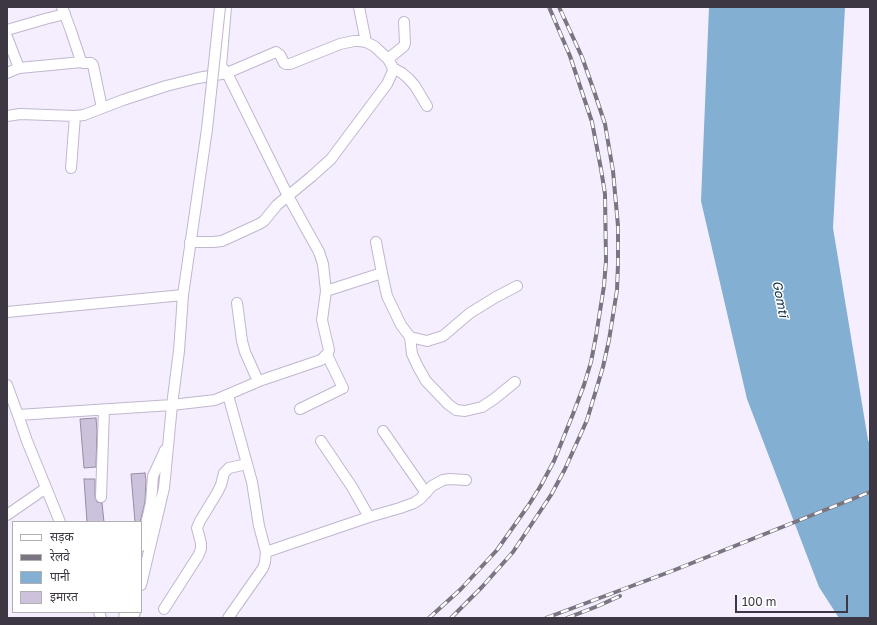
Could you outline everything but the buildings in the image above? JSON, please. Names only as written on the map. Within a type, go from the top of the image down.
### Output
[{"type":"street","points":[[142,581],[164,488],[179,351],[183,295],[207,129],[220,7]]},
{"type":"street","points":[[226,7],[221,66],[227,73],[288,196],[319,252],[323,264],[326,291],[322,320],[329,350],[327,355],[343,388],[300,409]]},
{"type":"street","points":[[359,7],[366,42]]},
{"type":"street","points":[[7,30],[45,19],[63,11],[82,62]]},
{"type":"street","points":[[190,242],[222,241],[259,224],[264,221],[277,205],[331,159],[387,84],[392,74],[391,64],[404,46],[404,22]]},
{"type":"street","points":[[7,37],[19,68]]},
{"type":"street","points":[[7,116],[20,114],[75,116],[88,114],[166,86],[227,73],[273,53],[278,53],[286,64],[290,64],[340,44],[354,41],[366,42],[374,46],[391,64],[409,79],[427,106]]},
{"type":"street","points":[[7,72],[19,68],[82,62],[84,64],[91,63],[93,65],[102,108]]},
{"type":"street","points":[[71,168],[75,116]]},
{"type":"street","points":[[376,242],[387,296],[401,325],[410,337],[412,354],[426,381],[448,404],[456,410],[465,411],[482,407],[514,382]]},
{"type":"street","points":[[326,291],[382,273]]},
{"type":"street","points":[[410,337],[427,341],[443,336],[470,313],[517,286]]},
{"type":"street","points":[[7,312],[183,295]]},
{"type":"street","points":[[237,303],[242,341],[245,352],[258,381]]},
{"type":"street","points":[[18,415],[172,405],[215,400],[258,381],[320,360],[328,353]]},
{"type":"street","points":[[7,385],[27,441],[60,521]]},
{"type":"street","points":[[228,395],[252,482],[259,526],[266,552],[266,562],[263,568],[228,618]]},
{"type":"street","points":[[101,497],[104,410]]},
{"type":"street","points":[[383,431],[426,493]]},
{"type":"street","points":[[321,441],[369,517]]},
{"type":"street","points":[[142,542],[151,503],[153,476],[168,446]]},
{"type":"street","points":[[164,609],[198,556],[201,549],[201,543],[197,528],[221,485],[224,473],[229,468],[247,464]]},
{"type":"street","points":[[266,552],[414,503],[420,499],[432,486],[443,480],[466,480]]},
{"type":"street","points":[[7,515],[46,488]]},
{"type":"water","name":"Gomtī","points":[[709,7],[845,7],[833,228],[868,440],[870,444],[870,618],[839,618],[819,587],[747,399],[701,201]]},
{"type":"railway","points":[[429,618],[461,589],[497,550],[528,506],[554,461],[584,385],[591,362],[604,286],[606,261],[605,194],[592,122],[570,56],[549,7]]},
{"type":"railway","points":[[451,618],[482,587],[513,552],[551,495],[565,469],[587,420],[603,367],[609,340],[617,290],[618,264],[618,226],[613,171],[605,124],[582,57],[559,7]]},
{"type":"railway","points":[[546,618],[672,571],[870,492]]},
{"type":"railway","points":[[567,618],[620,596]]}]
